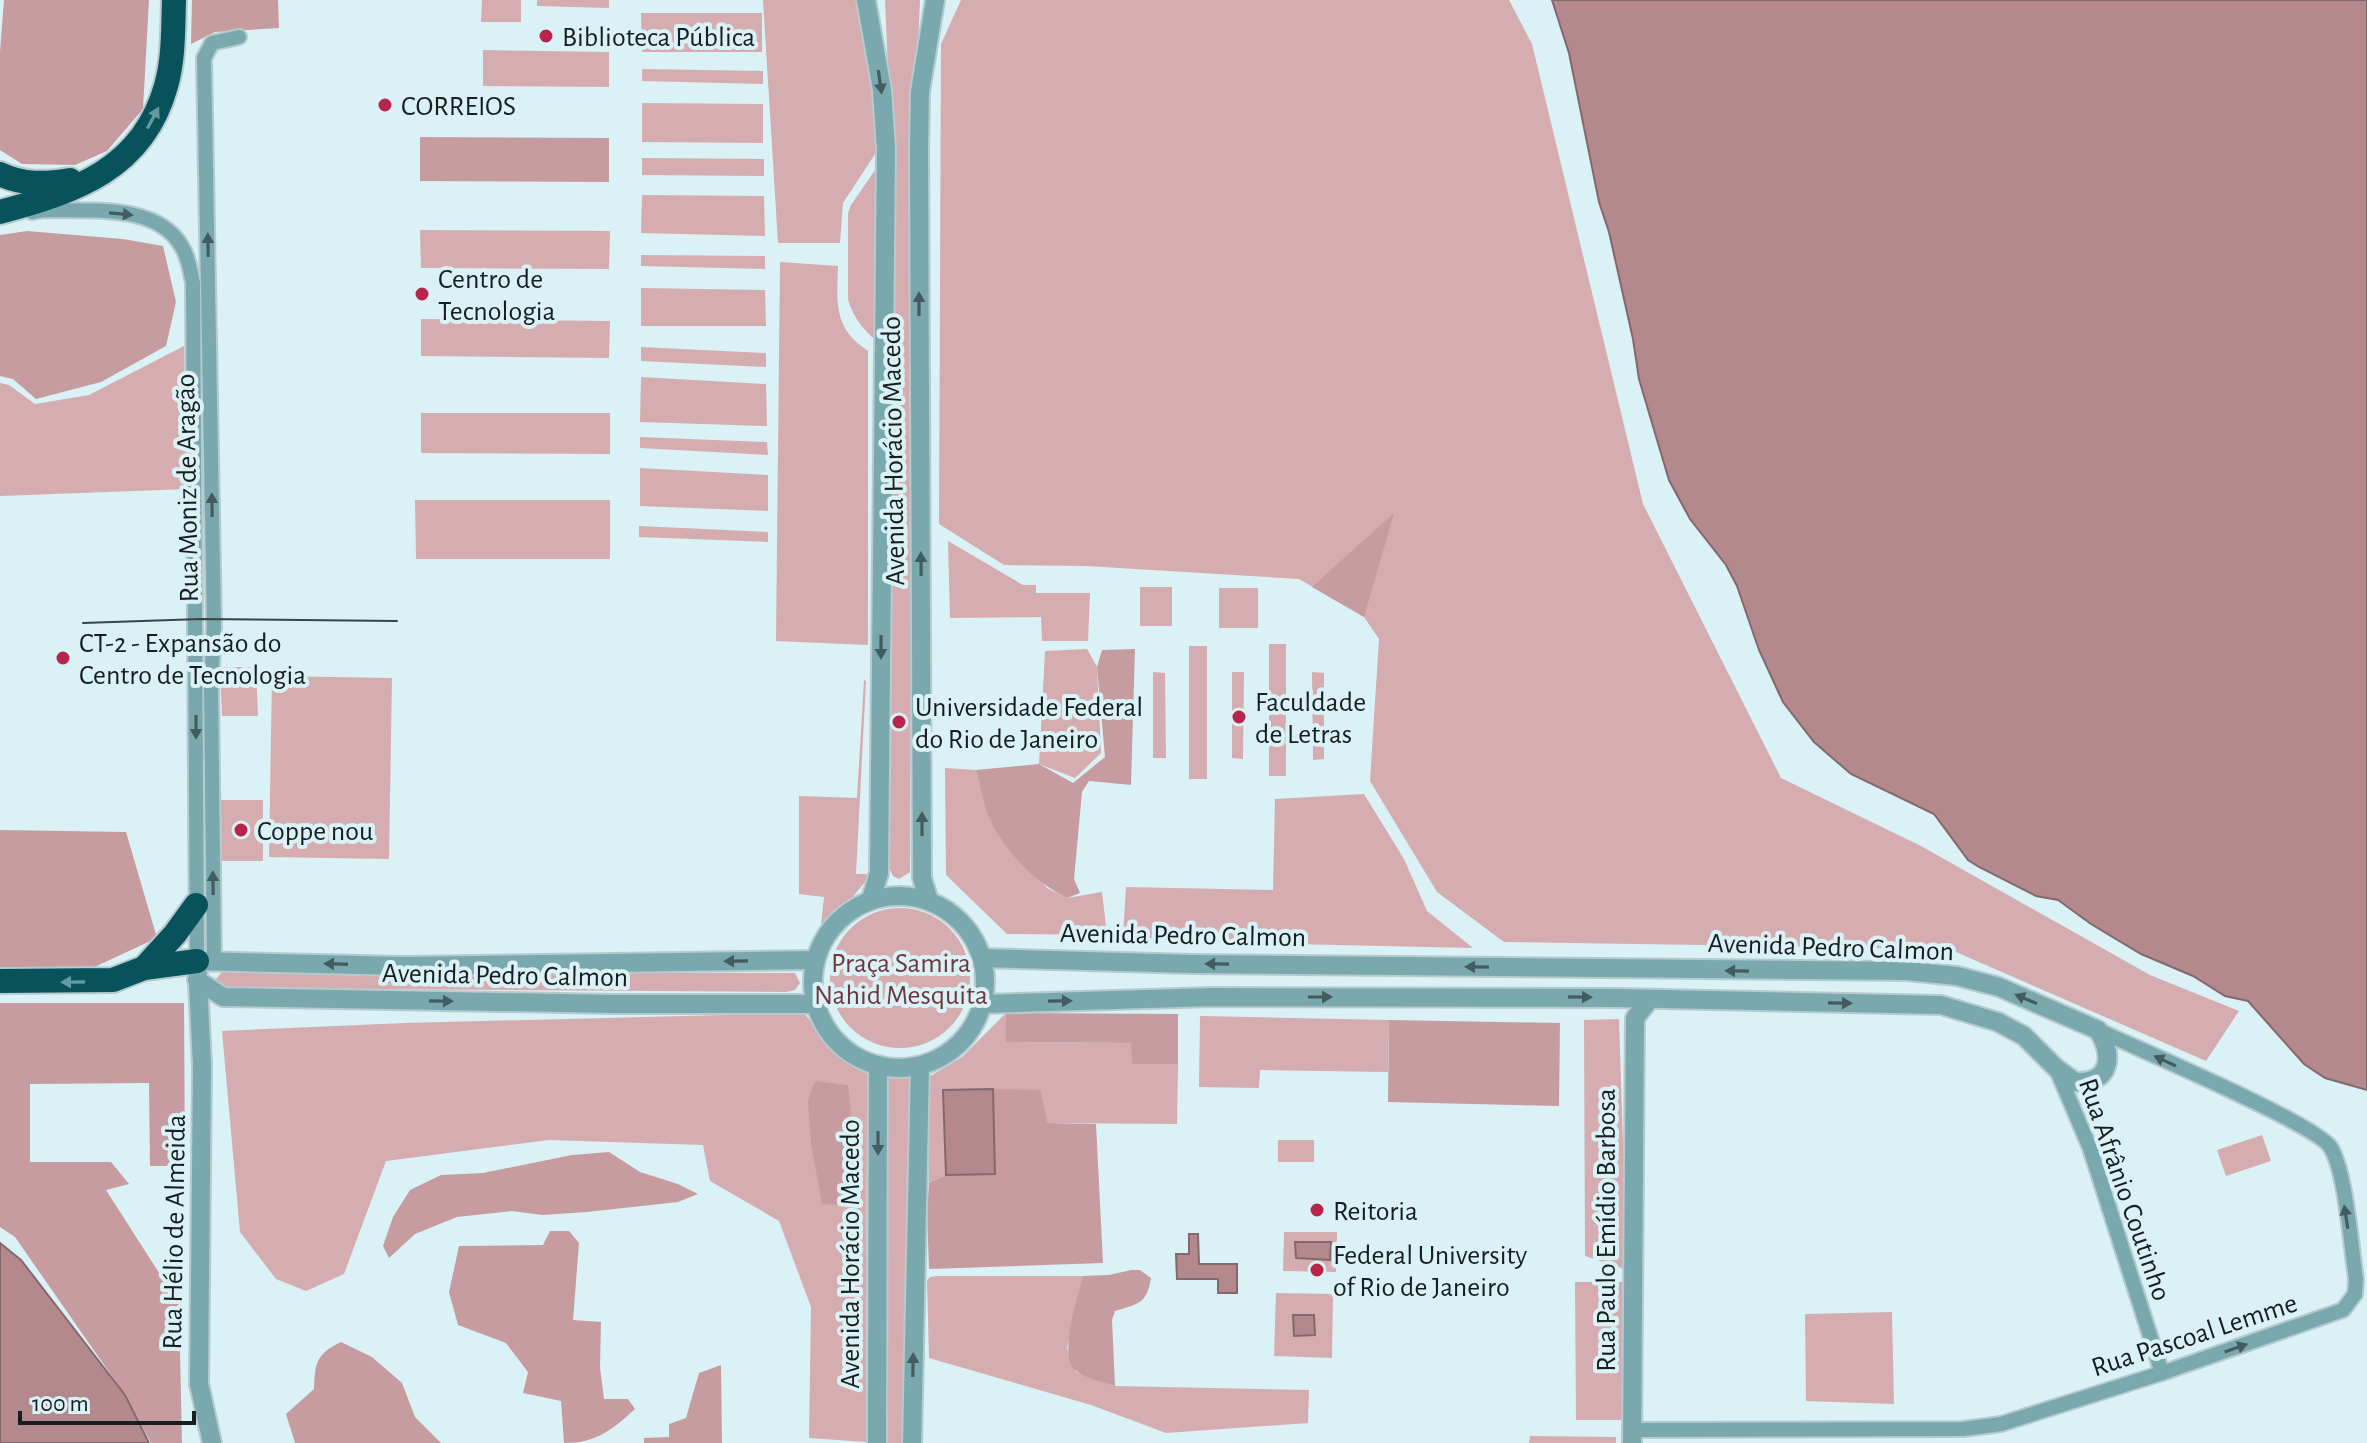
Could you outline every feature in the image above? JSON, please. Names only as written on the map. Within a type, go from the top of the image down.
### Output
[{"type":"highway","points":[[0,214],[68,193],[131,151],[161,102],[172,54],[174,0]]},
{"type":"highway","points":[[0,174],[44,184],[100,174]]},
{"type":"highway","points":[[144,968],[196,905]]},
{"type":"highway","points":[[0,981],[113,980],[144,968],[203,968]]},
{"type":"street","points":[[926,0],[929,26]]},
{"type":"street","name":"Avenida Horácio Macedo","points":[[929,901],[922,878],[920,92],[935,0]]},
{"type":"street","name":"Avenida Horácio Macedo","points":[[871,5],[886,149],[879,873],[871,899]]},
{"type":"street","name":"Rua Moniz de Aragão","points":[[203,968],[214,627],[204,58],[212,43],[239,37]]},
{"type":"street","name":"Rua Moniz de Aragão","points":[[0,214],[43,210],[142,217],[166,229],[182,247],[195,298],[196,905],[203,968]]},
{"type":"street","points":[[902,896],[929,901],[952,914],[970,934],[982,958],[985,981],[982,1004],[974,1025],[960,1043],[941,1057],[920,1066],[899,1068],[856,1057],[838,1043],[824,1025],[815,1004],[812,986],[814,960],[835,924],[853,908],[871,899],[902,896]]},
{"type":"street","name":"Avenida Pedro Calmon","points":[[982,958],[1192,964],[1907,971],[1957,976],[1999,987],[2098,1030],[2106,1044],[2107,1056],[2103,1074],[2096,1079],[2075,1082],[2024,1036],[1998,1022],[1941,1005],[1618,998],[1212,997],[982,1004]]},
{"type":"street","name":"Avenida Pedro Calmon","points":[[203,968],[814,960]]},
{"type":"street","points":[[201,1019],[223,997],[203,968]]},
{"type":"street","name":"Rua Hélio de Almeida","points":[[203,968],[199,1384],[212,1443]]},
{"type":"street","name":"Avenida Pedro Calmon","points":[[223,997],[815,1004]]},
{"type":"street","points":[[1618,998],[1635,1018],[1650,999]]},
{"type":"street","name":"Rua Paulo Emídio Barbosa","points":[[1632,1437],[1635,1018]]},
{"type":"street","name":"Rua Pascoal Lemme","points":[[1632,1437],[1963,1429],[2001,1424],[2333,1315],[2350,1303],[2361,1281],[2339,1166],[2330,1145],[2316,1133],[2284,1117],[2098,1030]]},
{"type":"street","name":"Avenida Horácio Macedo","points":[[877,1443],[878,1065]]},
{"type":"street","points":[[912,1443],[920,1066]]},
{"type":"street","name":"Rua Afrânio Coutinho","points":[[2056,1068],[2090,1148],[2162,1373]]},
{"type":"street","points":[[877,1423],[912,1423]]},
{"type":"green space","points":[[482,0],[521,0],[521,22],[481,22]]},
{"type":"green space","points":[[537,0],[609,0],[609,8],[537,6]]},
{"type":"green space","points":[[763,0],[859,0],[874,75],[879,148],[843,203],[840,243],[778,243]]},
{"type":"green space","points":[[885,0],[920,0],[913,167],[910,872],[899,879],[893,876],[889,867],[892,164]]},
{"type":"green space","points":[[961,0],[1509,0],[1532,44],[1643,504],[1781,778],[1921,846],[2150,975],[2239,1011],[2206,1061],[1949,949],[1504,942],[1437,892],[1370,781],[1379,639],[1364,617],[1299,579],[1086,566],[1004,565],[939,524],[941,44]]},
{"type":"green space","points":[[641,13],[762,13],[762,52],[642,52]]},
{"type":"green space","points":[[483,50],[609,52],[609,87],[483,86]]},
{"type":"green space","points":[[642,69],[763,71],[763,84],[642,81]]},
{"type":"green space","points":[[642,103],[763,104],[763,143],[642,142]]},
{"type":"green space","points":[[642,158],[764,159],[764,176],[642,175]]},
{"type":"green space","points":[[880,163],[882,345],[861,325],[848,299],[848,213]]},
{"type":"green space","points":[[642,195],[764,196],[765,236],[641,233]]},
{"type":"green space","points":[[420,230],[610,231],[609,269],[421,268]]},
{"type":"green space","points":[[641,255],[765,256],[765,269],[641,266]]},
{"type":"green space","points":[[780,262],[838,266],[838,303],[843,324],[848,333],[868,351],[868,645],[776,641]]},
{"type":"green space","points":[[641,288],[765,290],[766,326],[641,326]]},
{"type":"green space","points":[[421,319],[610,321],[609,358],[421,356]]},
{"type":"green space","points":[[184,346],[187,489],[0,496],[0,383],[9,385],[35,404],[89,395]]},
{"type":"green space","points":[[641,347],[766,353],[766,367],[641,361]]},
{"type":"green space","points":[[641,377],[766,384],[767,426],[640,422]]},
{"type":"green space","points":[[421,413],[610,413],[610,454],[421,453]]},
{"type":"green space","points":[[640,437],[767,442],[768,455],[640,448]]},
{"type":"green space","points":[[640,468],[768,475],[768,511],[640,506]]},
{"type":"green space","points":[[415,500],[610,500],[610,559],[416,559]]},
{"type":"green space","points":[[639,526],[768,532],[768,542],[639,537]]},
{"type":"green space","points":[[948,541],[1023,585],[1036,585],[1036,593],[1090,593],[1088,641],[1042,641],[1041,617],[950,618]]},
{"type":"green space","points":[[1140,587],[1172,587],[1172,626],[1140,626]]},
{"type":"green space","points":[[1219,588],[1258,588],[1258,628],[1219,628]]},
{"type":"green space","points":[[1269,644],[1286,644],[1286,776],[1269,776]]},
{"type":"green space","points":[[1189,646],[1207,646],[1207,779],[1189,779]]},
{"type":"green space","points":[[1087,649],[1097,667],[1101,753],[1075,778],[1039,764],[1045,651]]},
{"type":"green space","points":[[220,667],[256,667],[258,716],[222,716]]},
{"type":"green space","points":[[1153,672],[1165,673],[1166,758],[1153,758]]},
{"type":"green space","points":[[1232,672],[1244,672],[1243,759],[1232,758]]},
{"type":"green space","points":[[1312,672],[1324,673],[1324,759],[1313,760]]},
{"type":"green space","points":[[272,676],[392,678],[389,859],[269,857]]},
{"type":"green space","points":[[864,680],[856,874],[872,874],[820,935],[824,897],[799,894],[799,796],[857,798]]},
{"type":"green space","points":[[945,768],[976,770],[991,822],[1047,888],[1067,898],[1102,892],[1107,935],[1007,934],[946,875]]},
{"type":"green space","points":[[1364,794],[1404,859],[1427,911],[1473,948],[1202,942],[1123,936],[1126,887],[1273,890],[1275,799]]},
{"type":"green space","name":"Coppe nou","points":[[218,800],[263,800],[263,861],[218,861]]},
{"type":"green space","name":"Praça Samira Nahid Mesquita","points":[[900,908],[927,913],[950,928],[965,951],[970,978],[965,1005],[950,1028],[927,1043],[900,1048],[873,1043],[850,1028],[835,1005],[830,978],[835,951],[850,928],[873,913]]},
{"type":"green space","points":[[222,972],[795,973],[800,983],[795,990],[786,992],[220,988],[216,979]]},
{"type":"green space","points":[[804,1013],[828,1043],[870,1074],[867,1129],[866,1442],[809,1438],[811,1307],[779,1221],[710,1181],[703,1145],[549,1140],[386,1161],[344,1274],[306,1291],[276,1279],[240,1232],[222,1031]]},
{"type":"green space","points":[[1006,1013],[1006,1042],[1132,1043],[1132,1064],[1178,1064],[1177,1124],[1048,1123],[1041,1090],[944,1090],[946,1175],[929,1183],[927,1078],[962,1057]]},
{"type":"green space","points":[[1200,1016],[1389,1020],[1388,1072],[1260,1070],[1259,1088],[1199,1087]]},
{"type":"green space","points":[[1619,1019],[1627,1270],[1585,1256],[1584,1020]]},
{"type":"green space","points":[[878,1065],[899,1068],[920,1066],[912,1443],[877,1443]]},
{"type":"green space","points":[[2262,1135],[2271,1161],[2226,1176],[2217,1150]]},
{"type":"green space","points":[[1278,1140],[1314,1140],[1314,1162],[1278,1162]]},
{"type":"green space","points":[[1284,1232],[1337,1232],[1336,1272],[1283,1271]]},
{"type":"green space","points":[[1083,1276],[1067,1348],[1076,1372],[1115,1386],[1309,1390],[1308,1423],[1166,1433],[1091,1405],[929,1358],[927,1281],[930,1277]]},
{"type":"green space","points":[[1575,1282],[1625,1282],[1622,1420],[1576,1420]]},
{"type":"green space","points":[[1276,1293],[1333,1294],[1332,1358],[1274,1356]]},
{"type":"green space","points":[[1892,1312],[1894,1404],[1806,1401],[1805,1314]]},
{"type":"green space","points":[[1530,1436],[1616,1437],[1616,1443],[1529,1443]]},
{"type":"shaded area","points":[[4,0],[149,0],[143,109],[107,151],[75,165],[22,164],[0,150],[0,52]]},
{"type":"shaded area","points":[[192,0],[278,0],[279,28],[215,32],[191,44]]},
{"type":"shaded area","points":[[1552,0],[2367,0],[2367,1090],[2325,1078],[2304,1064],[2248,1001],[2225,996],[2193,976],[2141,954],[2058,900],[2036,896],[1968,860],[1934,814],[1851,774],[1814,742],[1783,702],[1759,650],[1737,586],[1726,565],[1690,519],[1669,480],[1639,379],[1633,339],[1609,232],[1599,202],[1569,53]]},
{"type":"shaded area","points":[[420,137],[609,138],[609,182],[420,181]]},
{"type":"shaded area","points":[[27,231],[123,239],[163,246],[176,302],[166,346],[101,382],[36,399],[13,379],[0,376],[0,235]]},
{"type":"shaded area","points":[[1394,513],[1364,617],[1312,587]]},
{"type":"shaded area","points":[[1135,649],[1131,785],[1089,781],[1082,792],[1074,879],[1080,893],[1067,898],[1034,876],[1006,846],[989,818],[976,770],[1039,764],[1073,783],[1105,757],[1097,667],[1102,650]]},
{"type":"shaded area","points":[[0,830],[126,832],[157,938],[88,970],[0,970]]},
{"type":"shaded area","points":[[0,1003],[184,1003],[185,1166],[150,1166],[149,1083],[30,1084],[30,1162],[111,1162],[129,1184],[106,1190],[179,1304],[182,1443],[151,1443],[125,1395],[15,1237],[0,1227]]},
{"type":"shaded area","points":[[1006,1013],[1178,1014],[1178,1064],[1132,1064],[1131,1043],[1006,1042]]},
{"type":"shaded area","points":[[1389,1020],[1560,1023],[1559,1106],[1388,1102]]},
{"type":"shaded area","points":[[815,1081],[848,1085],[861,1206],[822,1204],[811,1144],[808,1100]]},
{"type":"shaded area","points":[[993,1089],[1041,1090],[1048,1123],[1096,1124],[1103,1263],[929,1269],[929,1183],[946,1175],[995,1173]]},
{"type":"shaded area","points":[[993,1089],[995,1174],[946,1175],[943,1090]]},
{"type":"shaded area","points":[[609,1152],[640,1172],[698,1194],[678,1202],[587,1212],[542,1215],[512,1211],[457,1217],[415,1234],[389,1258],[383,1246],[393,1217],[410,1190],[441,1175],[483,1173],[572,1155]]},
{"type":"shaded area","points":[[550,1231],[569,1231],[579,1243],[573,1320],[601,1322],[600,1368],[604,1399],[628,1399],[635,1409],[603,1434],[585,1441],[564,1443],[561,1401],[523,1393],[528,1372],[506,1343],[458,1325],[449,1292],[459,1246],[543,1245]]},
{"type":"shaded area","points":[[1189,1234],[1198,1234],[1199,1264],[1237,1264],[1237,1293],[1218,1293],[1218,1279],[1177,1279],[1176,1254],[1189,1254]]},
{"type":"shaded area","points":[[1295,1242],[1331,1242],[1330,1260],[1296,1258]]},
{"type":"shaded area","points":[[0,1243],[21,1260],[125,1395],[149,1443],[0,1443]]},
{"type":"shaded area","points":[[1140,1270],[1151,1278],[1144,1298],[1115,1311],[1112,1320],[1115,1386],[1074,1369],[1068,1351],[1069,1338],[1083,1276]]},
{"type":"shaded area","points":[[1293,1315],[1314,1315],[1315,1335],[1294,1336]]},
{"type":"shaded area","points":[[341,1342],[372,1357],[402,1383],[415,1417],[441,1443],[295,1443],[286,1414],[314,1389],[318,1360]]},
{"type":"shaded area","points":[[721,1365],[722,1443],[644,1443],[644,1438],[669,1437],[669,1424],[686,1418],[699,1373]]},
{"type":"tram line","points":[[83,623],[201,619],[397,621]]},
{"type":"place","name":"Biblioteca Pública","points":[[546,36]]},
{"type":"place","name":"CORREIOS","points":[[385,105]]},
{"type":"place","name":"Centro de Tecnologia","points":[[422,294]]},
{"type":"place","name":"CT-2 - Expansão do Centro de Tecnologia","points":[[63,658]]},
{"type":"place","name":"Faculdade de Letras","points":[[1239,717]]},
{"type":"place","name":"Universidade Federal do Rio de Janeiro","points":[[899,722]]},
{"type":"place","name":"Coppe nou","points":[[241,830]]},
{"type":"place","name":"Reitoria","points":[[1317,1210]]},
{"type":"place","name":"Federal University of Rio de Janeiro","points":[[1317,1270]]}]
